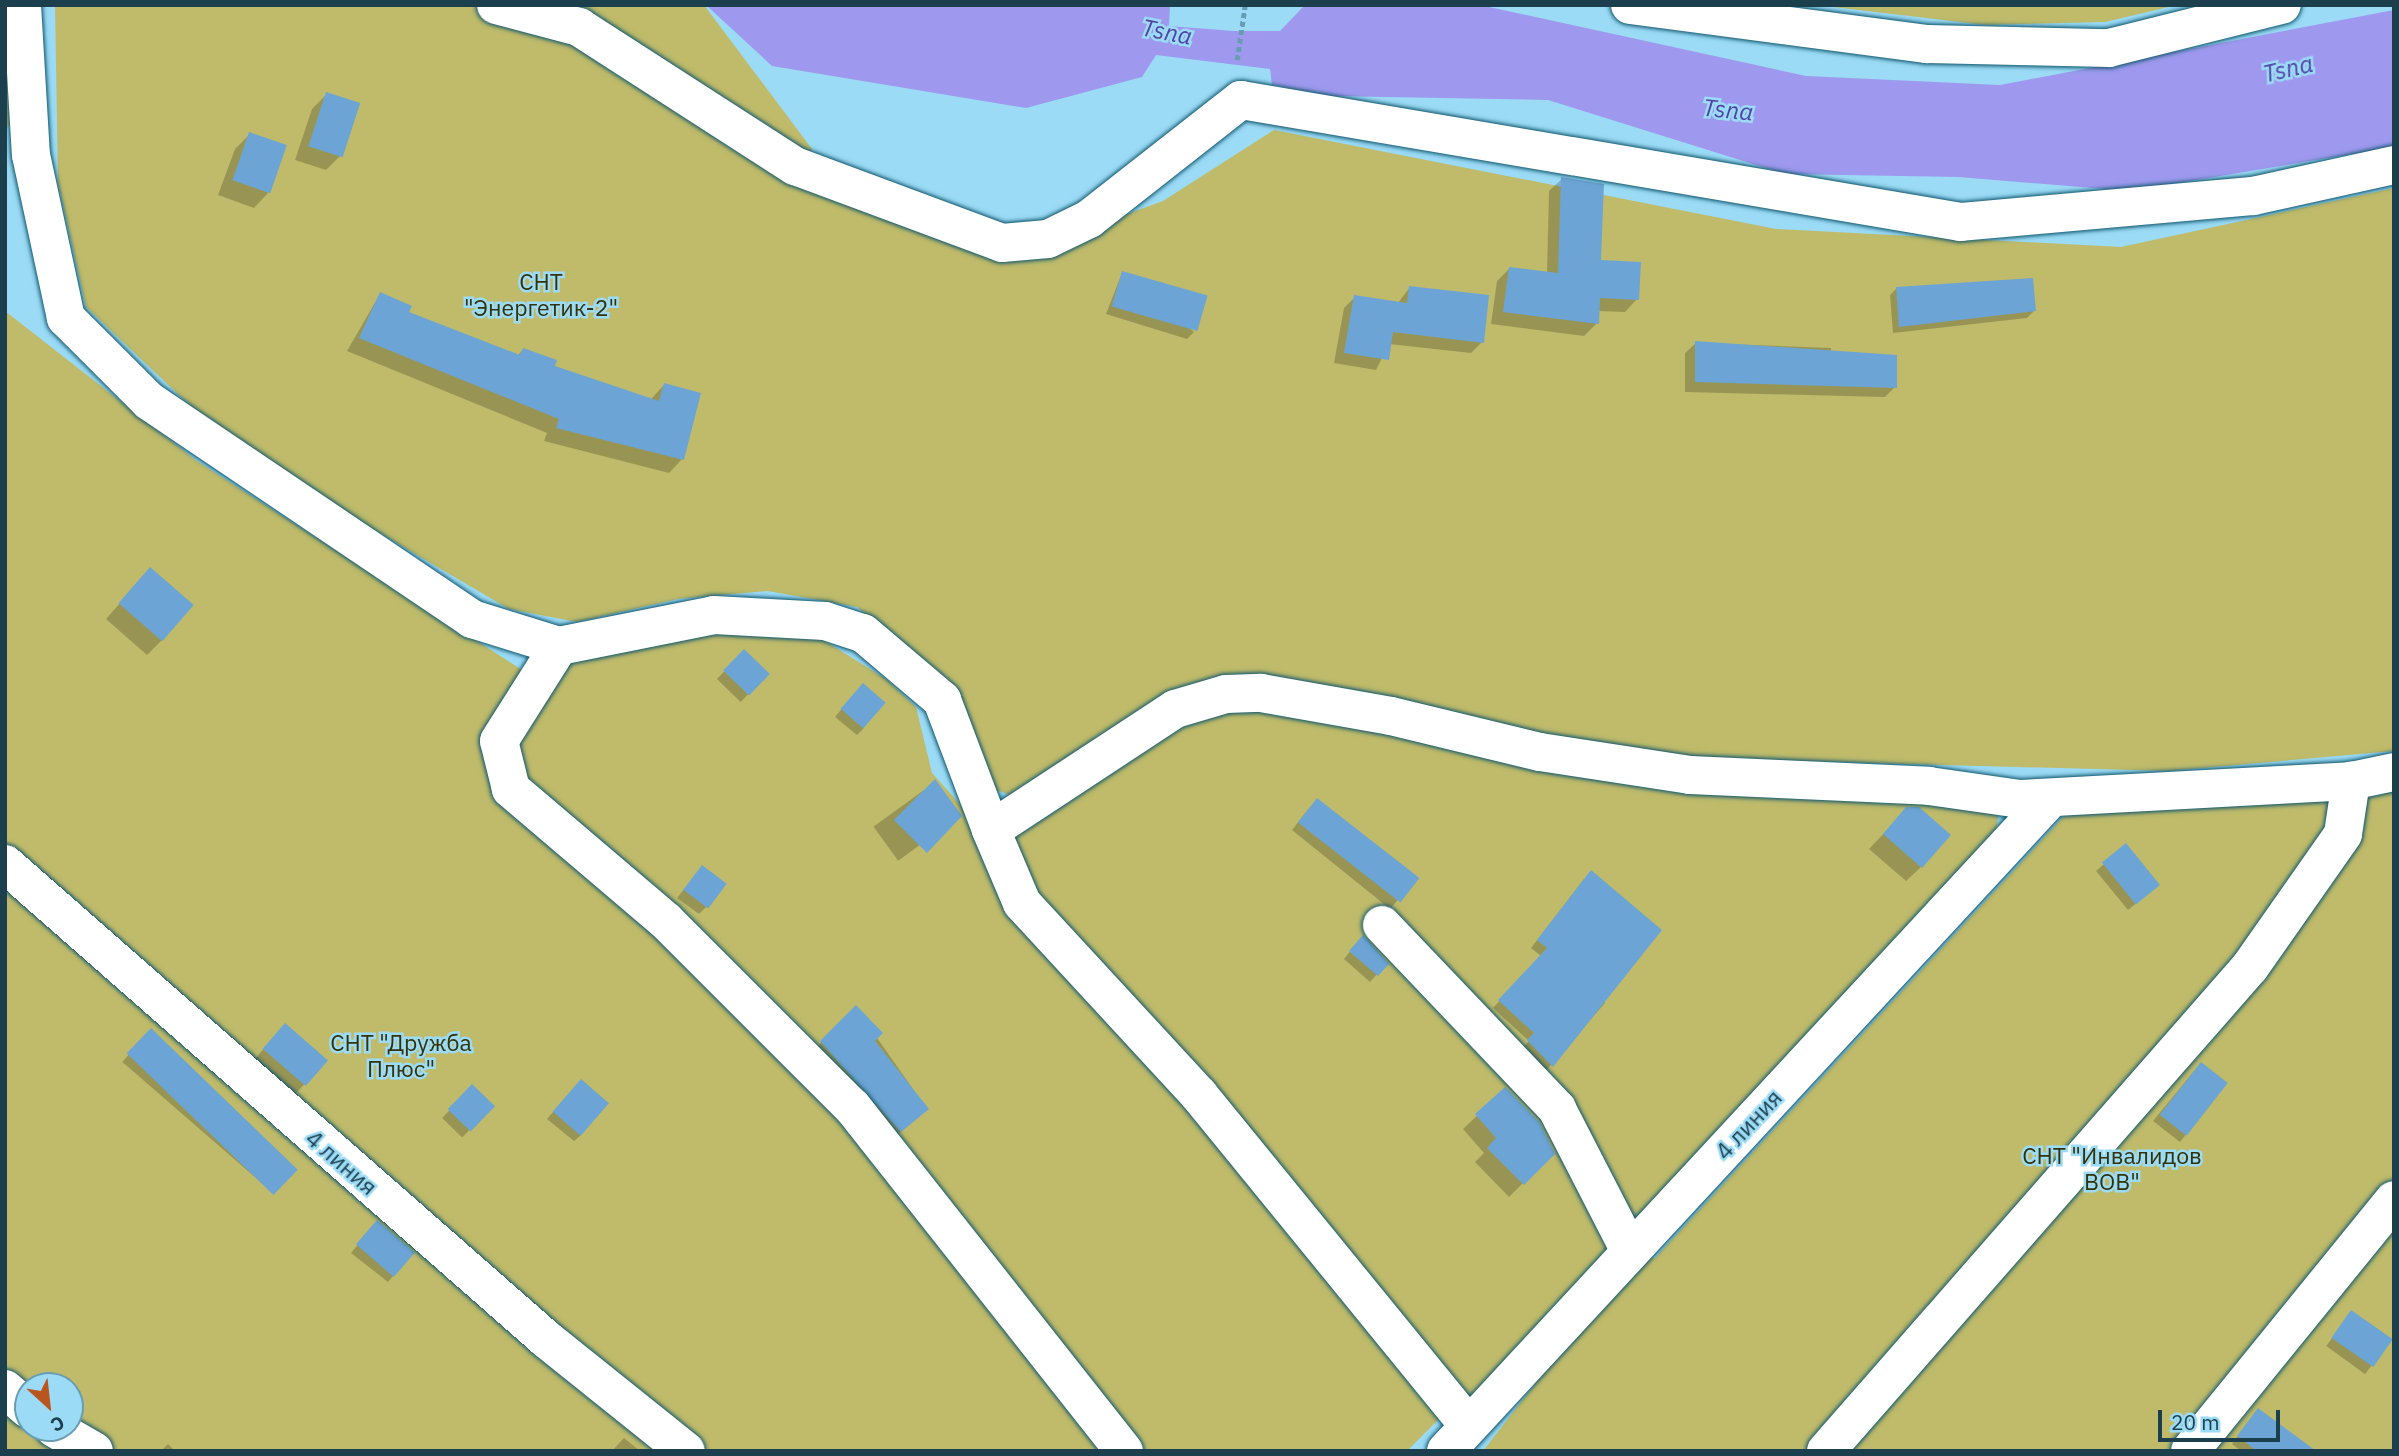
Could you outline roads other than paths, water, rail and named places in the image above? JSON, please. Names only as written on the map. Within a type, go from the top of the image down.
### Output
[{"type":"lane","points":[[22,5],[30,155],[66,318],[149,401],[471,619],[559,646],[714,615],[825,621],[863,633],[942,700],[1022,903],[1199,1095],[1457,1438]]},
{"type":"lane","points":[[496,5],[579,27],[795,166],[1002,243],[1048,239],[1089,219],[1241,100],[1961,222],[2253,196],[2394,165]]},
{"type":"lane","points":[[1630,5],[1927,44],[2109,48],[2281,5]]},
{"type":"lane","points":[[559,646],[499,741],[511,789],[666,921],[852,1107],[1124,1451]]},
{"type":"lane","points":[[991,830],[1175,709],[1226,694],[1261,693],[1540,752],[1690,775],[2051,798],[2351,781],[2394,772]]},
{"type":"lane","points":[[1826,1451],[2250,967],[2343,834],[2351,781]]},
{"type":"lane","name":"4 линия","points":[[1457,1438],[2051,798]]},
{"type":"lane","name":"4 линия","points":[[5,864],[536,1329],[686,1451]]},
{"type":"lane","points":[[1382,925],[1557,1109],[1630,1251]]},
{"type":"lane","points":[[2190,1451],[2394,1200]]},
{"type":"lane","points":[[78,1442],[94,1451]]},
{"type":"water","name":"Tsna","points":[[706,5],[1170,5],[1169,26],[1280,31],[1305,5],[1480,5],[1806,76],[2000,85],[2394,10],[2394,147],[2130,191],[1958,177],[1785,174],[1548,100],[1330,96],[1272,85],[1270,69],[1156,55],[1142,77],[1026,108],[772,66]]},
{"type":"park label","name":"СНТ \"Энергетик-2\"","points":[[541,294]]},
{"type":"park label","name":"СНТ \"Дружба Плюс\"","points":[[401,1055]]},
{"type":"park label","name":"СНТ \"Инвалидов ВОВ\"","points":[[2112,1168]]}]
